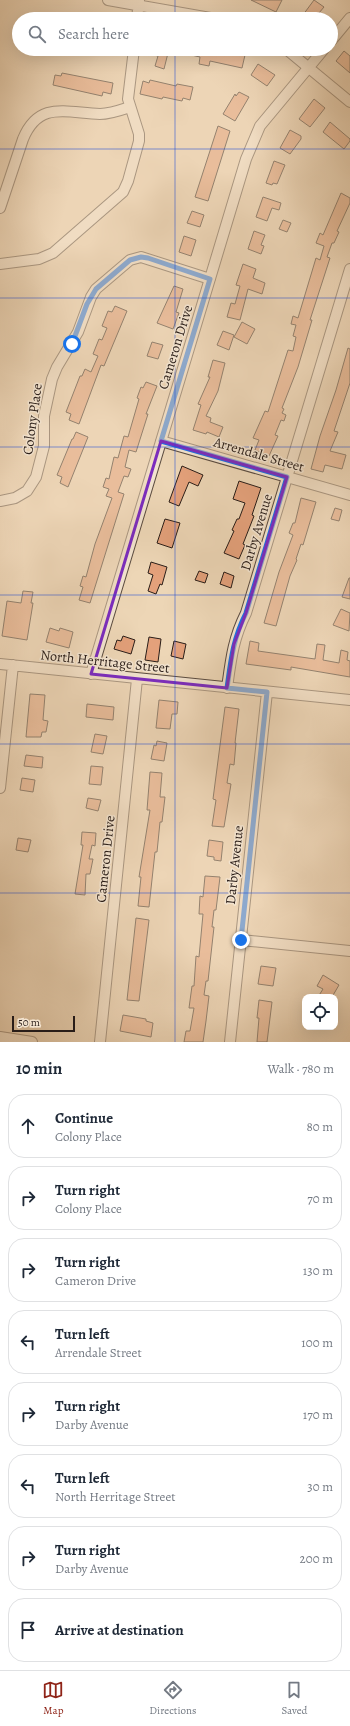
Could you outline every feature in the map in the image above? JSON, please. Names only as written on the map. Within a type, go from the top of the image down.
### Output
[{"type":"street","points":[[108,0],[139,2],[184,12]]},
{"type":"street","points":[[138,12],[139,2]]},
{"type":"street","points":[[338,33],[350,18]]},
{"type":"street","points":[[0,264],[39,259],[53,253],[123,192],[128,181],[139,141],[139,134],[128,99],[133,56]]},
{"type":"street","points":[[294,56],[350,102]]},
{"type":"street","name":"Cameron Drive","points":[[91,674],[240,175],[260,126],[318,56]]},
{"type":"street","points":[[0,208],[23,139],[33,121],[48,112],[56,110],[101,114],[130,107]]},
{"type":"street","name":"Colony Place","points":[[0,501],[15,498],[27,491],[36,477],[44,446],[44,416],[52,379],[57,367],[72,344],[87,304],[96,289],[130,260],[141,257],[210,279]]},
{"type":"street","name":"Darby Avenue","points":[[227,688],[237,632],[246,613],[350,269]]},
{"type":"street","name":"Arrendale Street","points":[[161,441],[350,495]]},
{"type":"street","name":"North Herritage Street","points":[[0,664],[350,700]]},
{"type":"street","points":[[0,788],[13,665]]},
{"type":"street","name":"Cameron Drive","points":[[100,1042],[137,679]]},
{"type":"street","name":"Darby Avenue","points":[[230,1042],[267,692]]},
{"type":"street","points":[[241,940],[350,951]]},
{"type":"street","points":[[0,1037],[32,1042]]},
{"type":"highlighted area","points":[[161,441],[287,477],[246,613],[234,644],[227,688],[91,674]]},
{"type":"building","points":[[251,0],[282,0],[276,12]]},
{"type":"building","points":[[314,0],[324,7],[320,12],[305,12]]},
{"type":"building","points":[[344,51],[350,56],[350,73],[336,61]]},
{"type":"building","points":[[158,56],[167,56],[164,69],[155,66]]},
{"type":"building","points":[[196,56],[245,56],[242,68],[210,61],[209,66],[199,64],[200,57]]},
{"type":"building","points":[[258,64],[275,75],[267,86],[251,75]]},
{"type":"building","points":[[62,73],[113,83],[111,94],[103,92],[102,96],[53,85],[55,75],[61,76]]},
{"type":"building","points":[[150,80],[176,86],[177,84],[193,87],[190,100],[183,98],[182,101],[163,97],[162,99],[140,94],[143,81],[149,83]]},
{"type":"building","points":[[239,92],[249,97],[235,121],[223,114],[235,94],[236,96]]},
{"type":"building","points":[[314,99],[325,108],[310,127],[299,119]]},
{"type":"building","points":[[330,122],[350,139],[344,149],[323,132]]},
{"type":"building","points":[[218,126],[230,131],[208,201],[195,197]]},
{"type":"building","points":[[290,130],[301,136],[301,139],[290,154],[280,148]]},
{"type":"building","points":[[274,161],[285,165],[277,184],[273,183],[272,185],[266,183]]},
{"type":"building","points":[[341,193],[350,198],[350,203],[337,231],[339,232],[334,243],[332,243],[327,257],[330,258],[310,320],[312,320],[298,367],[282,408],[284,409],[282,413],[286,415],[284,421],[281,420],[275,435],[278,436],[269,456],[255,450],[259,440],[253,438],[265,411],[268,412],[288,350],[293,351],[296,337],[293,336],[296,325],[291,324],[293,316],[298,318],[316,258],[320,260],[324,246],[316,243],[320,233],[323,235]]},
{"type":"building","points":[[263,197],[281,203],[279,210],[272,208],[267,221],[256,217]]},
{"type":"building","points":[[192,211],[204,215],[200,227],[187,223]]},
{"type":"building","points":[[283,220],[291,223],[287,232],[279,229]]},
{"type":"building","points":[[254,231],[265,235],[261,245],[264,246],[261,254],[248,249]]},
{"type":"building","points":[[184,236],[196,240],[191,256],[179,252]]},
{"type":"building","points":[[243,264],[256,269],[253,278],[265,283],[262,294],[248,289],[240,320],[227,317],[231,303],[235,304],[240,286],[236,285]]},
{"type":"building","points":[[174,286],[183,289],[176,312],[179,313],[173,329],[157,323]]},
{"type":"building","points":[[115,306],[127,311],[104,366],[101,365],[79,424],[69,420],[71,414],[66,412],[80,376],[82,376],[85,369],[91,372],[98,356],[93,354],[99,339],[102,340],[107,328],[102,326],[108,311],[112,312]]},
{"type":"building","points":[[242,322],[255,329],[247,344],[234,337]]},
{"type":"building","points":[[223,331],[234,335],[229,350],[217,345]]},
{"type":"building","points":[[152,342],[163,345],[158,359],[147,356]]},
{"type":"building","points":[[348,348],[350,349],[350,383],[334,431],[338,432],[330,451],[346,455],[342,469],[325,465],[323,472],[311,469],[320,436],[336,390]]},
{"type":"building","points":[[213,360],[225,363],[218,391],[206,416],[211,418],[210,422],[223,427],[219,437],[207,432],[206,434],[193,430],[201,405],[198,404],[210,377],[208,377]]},
{"type":"building","points":[[146,382],[157,386],[146,414],[148,414],[136,452],[129,450],[125,467],[131,469],[128,477],[124,476],[118,492],[124,494],[90,603],[79,600],[83,587],[80,586],[83,576],[86,577],[95,544],[112,498],[106,496],[109,489],[103,487],[106,478],[109,479],[114,457],[118,458],[124,436],[128,437],[139,399],[137,398],[141,387],[143,388]]},
{"type":"building","points":[[76,432],[88,437],[68,487],[60,483],[62,477],[57,475]]},
{"type":"building","points":[[182,466],[203,475],[198,486],[189,482],[179,506],[169,502]]},
{"type":"building","points":[[239,481],[261,488],[252,515],[254,516],[239,559],[224,553],[234,531],[232,530],[237,519],[239,519],[245,503],[233,499]]},
{"type":"building","points":[[301,498],[316,502],[303,545],[301,544],[296,559],[297,560],[290,576],[276,626],[264,623],[279,572],[293,535],[289,533],[293,523],[295,523]]},
{"type":"building","points":[[335,508],[342,510],[339,521],[331,519]]},
{"type":"building","points":[[165,519],[180,523],[172,548],[157,543]]},
{"type":"building","points":[[151,562],[167,567],[162,585],[160,584],[156,594],[148,591],[153,575],[148,573]]},
{"type":"building","points":[[199,571],[208,574],[205,583],[195,580]]},
{"type":"building","points":[[224,572],[234,576],[231,588],[220,584]]},
{"type":"building","points":[[350,578],[350,599],[342,597]]},
{"type":"building","points":[[23,591],[33,592],[31,603],[33,603],[27,640],[2,636],[7,601],[21,603]]},
{"type":"building","points":[[341,609],[350,613],[349,631],[333,625]]},
{"type":"building","points":[[50,628],[59,631],[60,628],[73,632],[69,648],[46,642]]},
{"type":"building","points":[[123,636],[135,640],[131,654],[114,649],[117,640],[121,641]]},
{"type":"building","points":[[149,637],[161,639],[158,662],[145,660]]},
{"type":"building","points":[[174,641],[186,644],[183,659],[171,656]]},
{"type":"building","points":[[250,641],[259,643],[258,651],[315,659],[317,644],[325,645],[323,660],[339,663],[341,650],[348,652],[347,660],[350,661],[350,677],[291,667],[291,670],[246,664]]},
{"type":"building","points":[[30,694],[45,695],[43,720],[48,721],[46,732],[42,732],[41,737],[26,737]]},
{"type":"building","points":[[159,700],[178,702],[177,714],[172,714],[170,729],[156,728]]},
{"type":"building","points":[[87,704],[114,707],[113,720],[86,717]]},
{"type":"building","points":[[225,707],[239,709],[234,765],[230,764],[227,783],[231,784],[224,827],[212,826],[216,800],[213,799]]},
{"type":"building","points":[[95,734],[107,736],[103,754],[91,752]]},
{"type":"building","points":[[157,741],[167,743],[164,761],[151,759],[154,745],[156,746]]},
{"type":"building","points":[[26,755],[43,757],[42,768],[24,766]]},
{"type":"building","points":[[91,766],[103,767],[101,785],[89,784]]},
{"type":"building","points":[[150,772],[162,773],[160,797],[165,797],[162,822],[160,822],[157,852],[155,852],[149,907],[138,906],[141,877],[139,877],[150,810],[147,810]]},
{"type":"building","points":[[22,778],[35,780],[33,792],[20,790]]},
{"type":"building","points":[[88,798],[101,800],[98,811],[86,808]]},
{"type":"building","points":[[82,832],[96,833],[95,846],[92,845],[89,859],[93,859],[90,874],[86,874],[85,895],[75,894],[83,845],[81,845]]},
{"type":"building","points":[[18,838],[31,840],[28,852],[16,850]]},
{"type":"building","points":[[209,840],[223,842],[221,861],[214,860],[214,857],[207,856]]},
{"type":"building","points":[[205,876],[220,877],[216,910],[214,910],[212,927],[214,927],[208,981],[206,981],[204,995],[209,996],[206,1021],[203,1042],[184,1042],[186,1031],[190,1031],[194,1008],[189,1008],[192,986],[194,986],[196,956],[199,957],[203,914],[199,914],[200,896],[203,897]]},
{"type":"building","points":[[136,918],[149,920],[139,1001],[127,1000]]},
{"type":"building","points":[[261,966],[276,968],[273,986],[258,984]]},
{"type":"building","points":[[323,975],[339,985],[334,994],[320,994],[323,989],[317,986]]},
{"type":"building","points":[[259,1000],[272,1002],[267,1042],[257,1042]]},
{"type":"building","points":[[123,1015],[146,1019],[146,1021],[153,1023],[151,1037],[120,1031]]},
{"type":"route","points":[[72,344],[78,332],[83,313],[96,289],[130,260],[141,257],[148,258],[210,279],[161,441],[287,477],[246,613],[237,632],[231,658],[227,688],[267,692],[241,940]]}]
